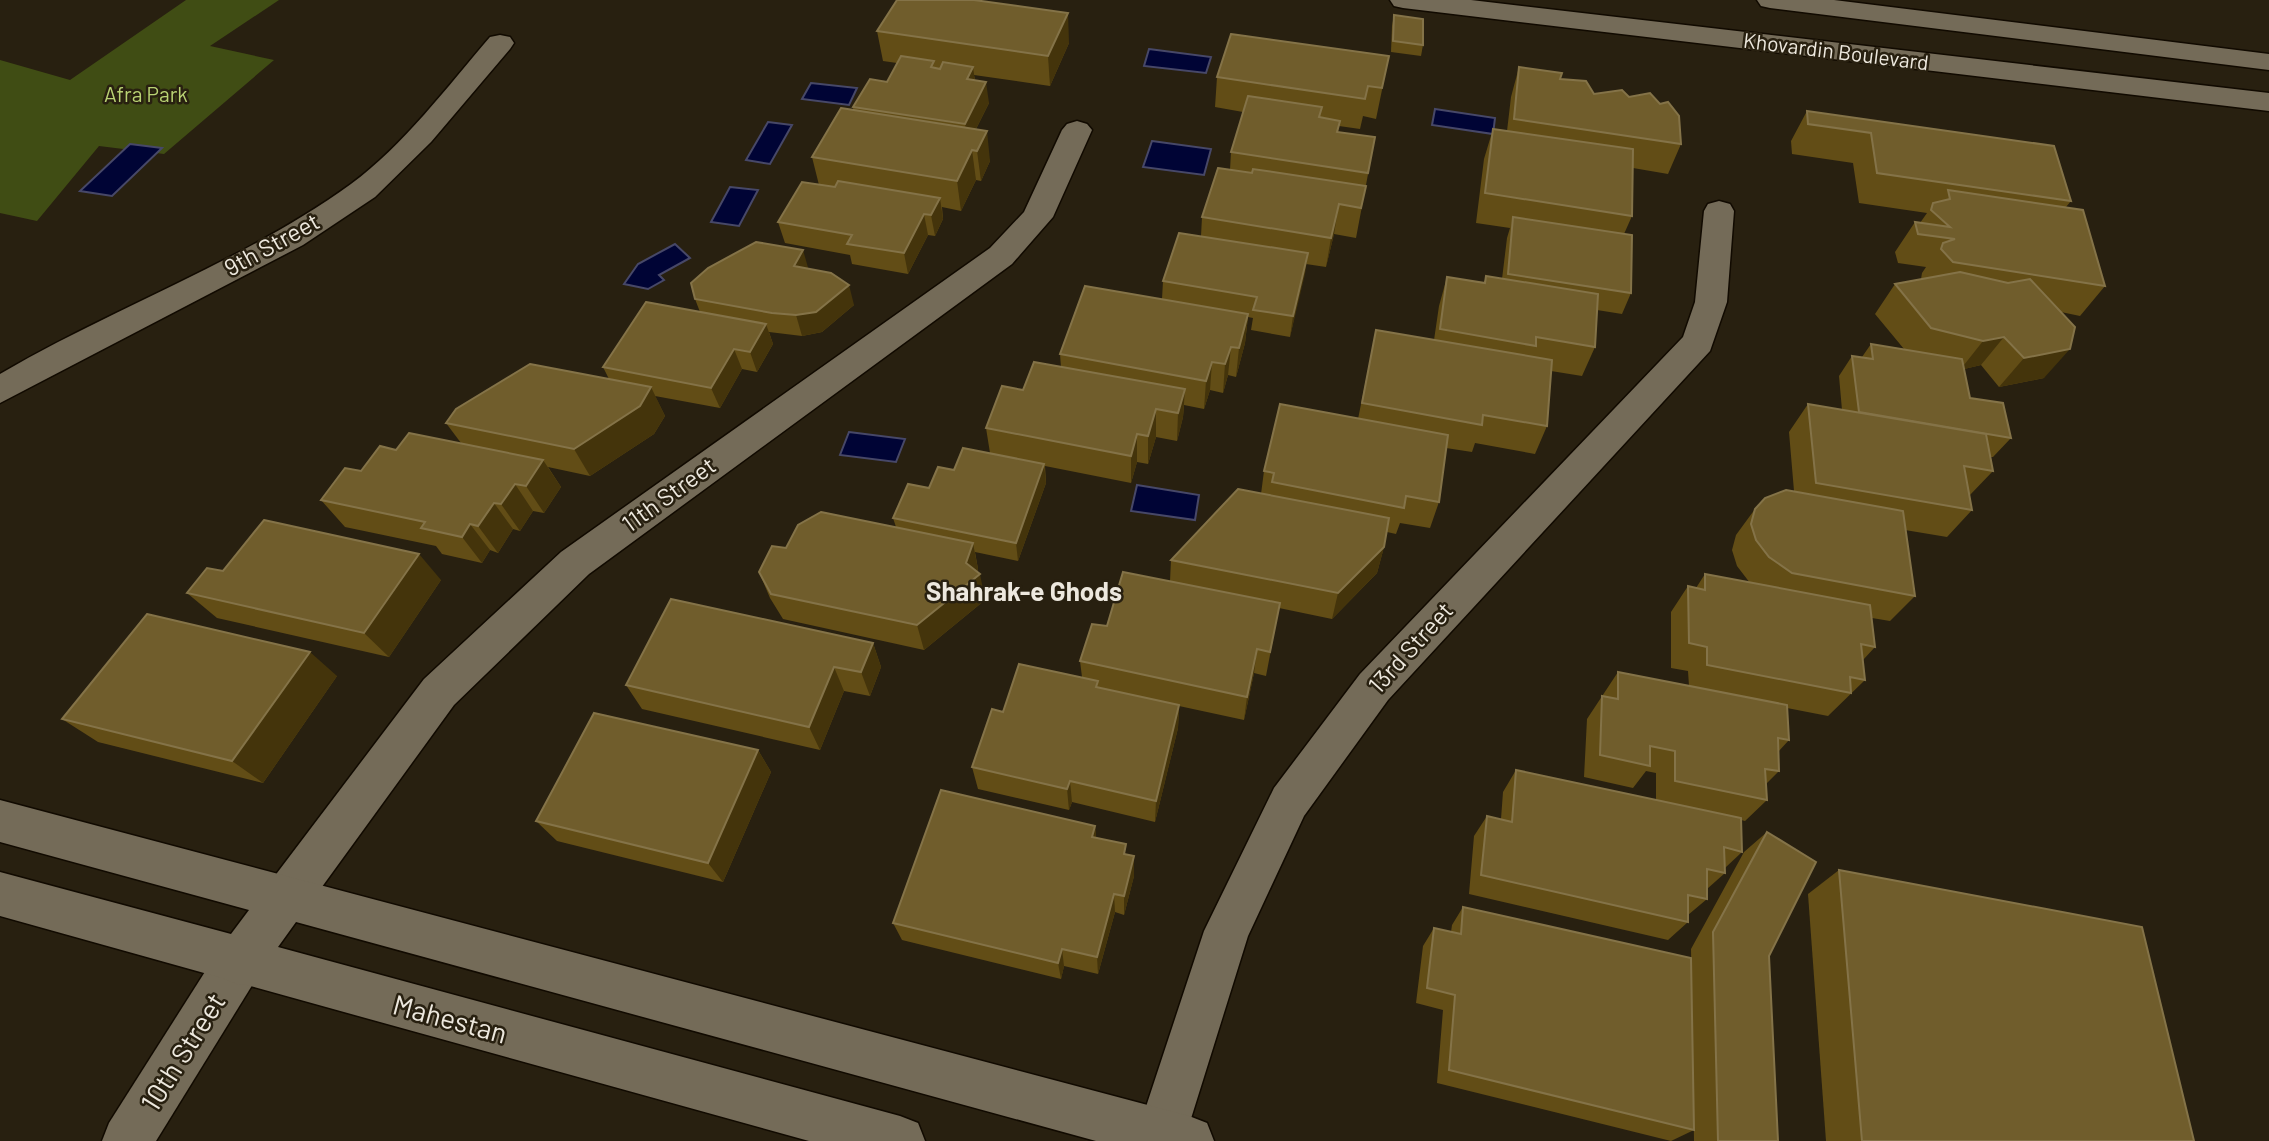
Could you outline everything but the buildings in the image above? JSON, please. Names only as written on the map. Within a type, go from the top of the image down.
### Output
[{"type":"street","name":"Khovardin Boulevard","points":[[1403,0],[2269,102]]},
{"type":"street","name":"Khovardin Boulevard","points":[[1770,0],[2269,62]]},
{"type":"street","name":"9th Street","points":[[0,390],[66,351],[292,237],[364,190],[421,135],[500,43]]},
{"type":"street","name":"11th Street","points":[[239,962],[439,692],[575,563],[1000,256],[1037,217],[1077,130]]},
{"type":"street","name":"13rd Street","points":[[1171,1139],[1227,931],[1289,802],[1374,687],[1698,342],[1710,302],[1719,211]]},
{"type":"street","points":[[0,821],[1171,1139]]},
{"type":"street","name":"Mahestan","points":[[0,894],[239,962],[900,1141]]},
{"type":"street","name":"10th Street","points":[[127,1141],[239,962]]},
{"type":"green space","name":"Afra Park","points":[[186,0],[279,0],[210,46],[274,60],[164,154],[99,146],[37,221],[0,213],[0,60],[70,80]]},
{"type":"shaded area","points":[[1149,49],[1211,57],[1206,73],[1144,66]]},
{"type":"shaded area","points":[[811,83],[857,88],[849,105],[802,99]]},
{"type":"shaded area","points":[[1435,109],[1495,118],[1493,134],[1432,125]]},
{"type":"shaded area","points":[[768,122],[792,125],[770,164],[746,160]]},
{"type":"shaded area","points":[[1152,141],[1211,149],[1204,175],[1143,167]]},
{"type":"shaded area","points":[[130,144],[162,148],[112,196],[80,191]]},
{"type":"shaded area","points":[[730,187],[758,190],[739,226],[711,222]]},
{"type":"shaded area","points":[[675,244],[690,258],[659,275],[664,280],[648,289],[624,284],[638,264]]},
{"type":"shaded area","points":[[849,432],[905,439],[896,462],[840,455]]},
{"type":"shaded area","points":[[1137,485],[1199,495],[1195,520],[1131,511]]},
{"type":"district","name":"Shahrak-e Ghods","points":[[1024,592]]}]
